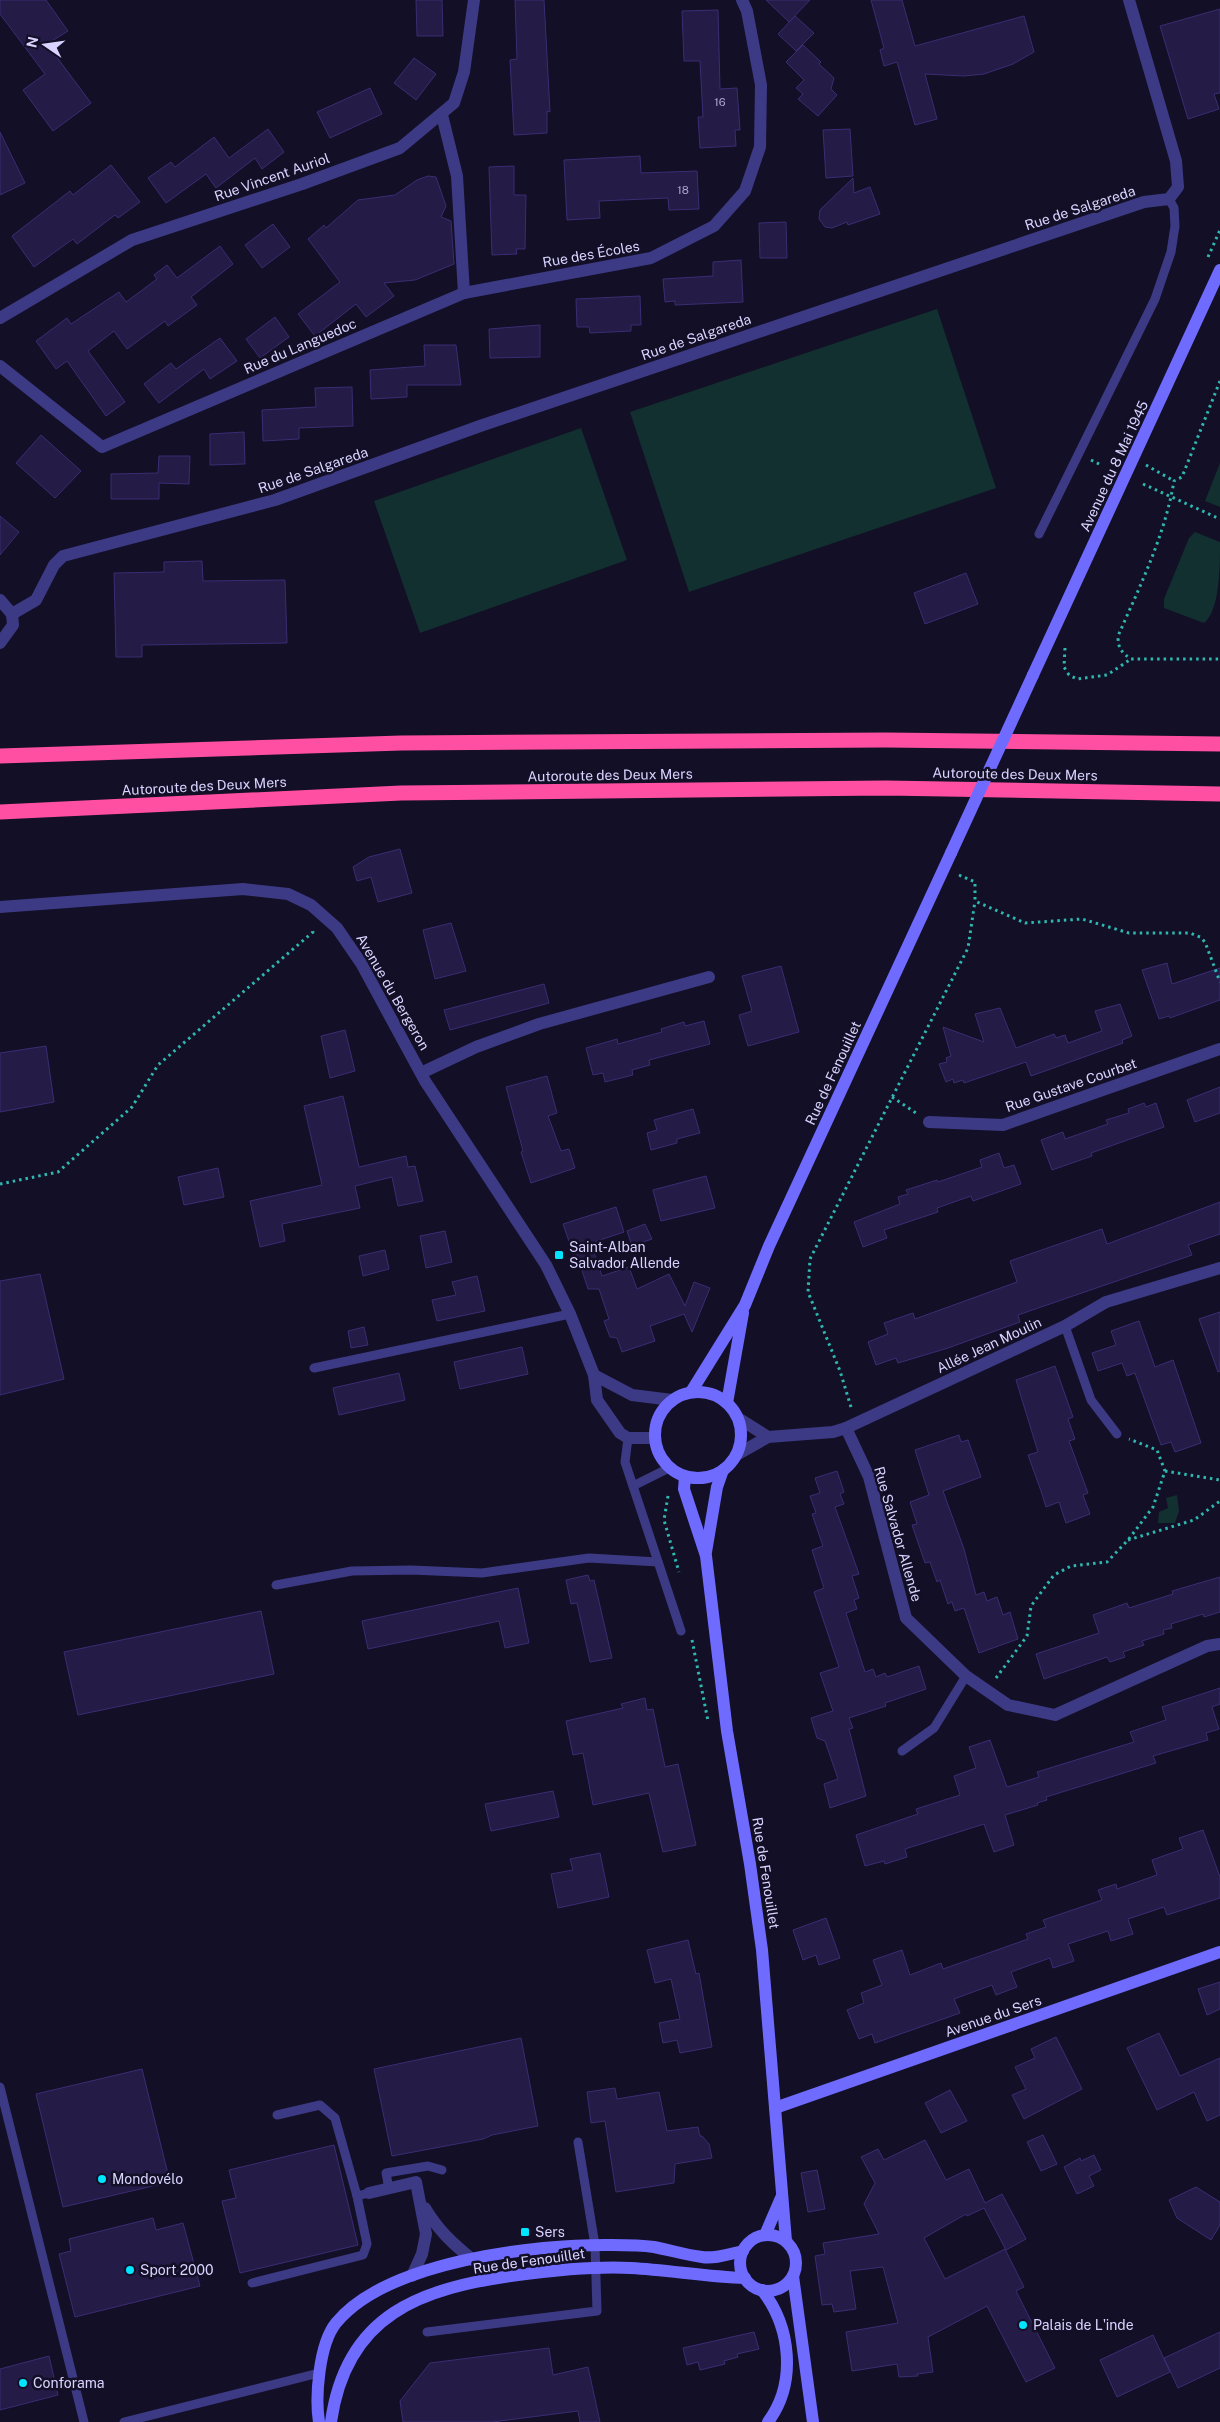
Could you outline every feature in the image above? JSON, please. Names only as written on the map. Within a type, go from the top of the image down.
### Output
[{"type":"highway","points":[[0,756],[410,743],[886,740],[1220,744]]},
{"type":"highway","name":"Autoroute des Deux Mers","points":[[0,812],[401,793],[886,788],[1220,794]]},
{"type":"main road","name":"Avenue du 8 Mai 1945","points":[[1033,675],[1135,459],[1220,270]]},
{"type":"main road","name":"Rue de Fenouillet","points":[[691,1392],[745,1306],[769,1246],[1033,675]]},
{"type":"main road","name":"Rue de Fenouillet","points":[[727,1403],[745,1306]]},
{"type":"main road","points":[[724,1470],[704,1478],[686,1477],[669,1468],[657,1449],[654,1438],[658,1417],[672,1400],[691,1392],[710,1394],[727,1403],[738,1418],[741,1440],[738,1454]]},
{"type":"main road","name":"Rue de Fenouillet","points":[[706,1556],[717,1488],[724,1470],[738,1454]]},
{"type":"main road","name":"Rue de Fenouillet","points":[[686,1477],[684,1489],[706,1556],[727,1730],[750,1864],[762,1950],[786,2241]]},
{"type":"main road","name":"Avenue du Sers","points":[[775,2108],[1220,1952]]},
{"type":"main road","name":"Rue de Fenouillet","points":[[765,2235],[782,2196]]},
{"type":"main road","points":[[793,2276],[785,2285],[774,2290],[755,2288],[745,2278],[740,2265],[743,2251],[756,2238],[765,2235],[776,2236],[786,2241],[796,2257],[793,2276],[812,2422]]},
{"type":"main road","name":"Rue de Fenouillet","points":[[319,2422],[316,2403],[319,2373],[324,2350],[334,2325],[355,2303],[388,2284],[473,2260],[527,2250],[595,2246],[652,2247],[702,2257],[720,2256],[743,2251]]},
{"type":"main road","name":"Rue de Fenouillet","points":[[330,2422],[334,2400],[344,2369],[360,2343],[383,2320],[409,2302],[435,2292],[494,2278],[550,2270],[596,2267],[745,2278]]},
{"type":"main road","points":[[762,2290],[775,2308],[784,2330],[787,2350],[783,2388],[768,2422]]},
{"type":"street","name":"Rue Vincent Auriol","points":[[0,318],[132,240],[302,184],[400,148],[442,115],[454,103],[464,72],[474,0]]},
{"type":"street","name":"Rue des Écoles","points":[[464,293],[651,258],[714,226],[745,192],[760,147],[761,85],[747,11],[742,0]]},
{"type":"street","points":[[1129,0],[1176,161],[1178,187],[1169,199]]},
{"type":"street","points":[[442,115],[458,176],[464,293]]},
{"type":"street","name":"Rue de Salgareda","points":[[12,614],[36,600],[54,565],[64,556],[275,500],[480,426],[894,286],[1144,202],[1169,199]]},
{"type":"street","name":"Rue du Languedoc","points":[[0,366],[102,447],[464,293]]},
{"type":"street","points":[[0,600],[12,614],[13,625],[0,643]]},
{"type":"street","name":"Avenue du Bergeron","points":[[0,907],[243,889],[288,894],[308,903],[337,928],[361,963],[422,1073],[465,1144],[531,1240],[570,1314],[594,1375],[597,1400],[620,1433],[628,1438]]},
{"type":"street","points":[[422,1073],[476,1046],[539,1024],[709,977]]},
{"type":"street","name":"Rue Gustave Courbet","points":[[929,1122],[1003,1125],[1220,1049]]},
{"type":"street","name":"Allée Jean Moulin","points":[[738,1454],[768,1437],[833,1432],[846,1428],[1065,1326],[1106,1302],[1220,1268]]},
{"type":"street","points":[[594,1375],[632,1395],[654,1400],[672,1400]]},
{"type":"street","points":[[738,1418],[768,1437]]},
{"type":"street","name":"Rue Salvador Allende","points":[[846,1428],[869,1476],[906,1618],[966,1676],[1008,1705],[1055,1715],[1207,1646],[1220,1644]]},
{"type":"street","points":[[628,1438],[654,1438]]},
{"type":"street","points":[[363,2195],[416,2182],[426,2234],[422,2254],[412,2276]]},
{"type":"street","points":[[420,2198],[435,2226],[449,2242],[473,2260]]},
{"type":"lane","points":[[1039,534],[1155,299],[1172,252],[1175,226],[1174,208],[1169,199]]},
{"type":"lane","points":[[314,1368],[570,1314]]},
{"type":"lane","points":[[1065,1326],[1091,1400],[1117,1434]]},
{"type":"lane","points":[[628,1438],[625,1462],[681,1631]]},
{"type":"lane","points":[[633,1486],[669,1468]]},
{"type":"lane","points":[[276,1585],[352,1571],[411,1570],[482,1573],[590,1558],[658,1562]]},
{"type":"lane","points":[[902,1751],[934,1728],[966,1676]]},
{"type":"lane","points":[[0,2087],[84,2422]]},
{"type":"lane","points":[[252,2283],[363,2254],[367,2244],[363,2195],[335,2118],[320,2105],[277,2116]]},
{"type":"lane","points":[[427,2332],[597,2311],[595,2246],[578,2142]]},
{"type":"lane","points":[[389,2189],[386,2174],[428,2166],[442,2170]]},
{"type":"lane","points":[[124,2422],[319,2373]]},
{"type":"path","points":[[1220,381],[1182,476],[1174,481],[1154,552],[1118,636],[1118,646],[1123,654],[1131,658],[1220,659]]},
{"type":"path","points":[[1135,459],[1174,481]]},
{"type":"path","points":[[1143,484],[1220,519]]},
{"type":"path","points":[[1051,636],[1065,648],[1064,667],[1069,675],[1076,679],[1107,675],[1131,658]]},
{"type":"path","points":[[846,1428],[852,1409],[840,1371],[808,1292],[810,1259],[968,948],[975,902],[975,882]]},
{"type":"path","points":[[975,902],[1024,923],[1082,919],[1129,933],[1190,933],[1200,937],[1205,942],[1220,982]]},
{"type":"path","points":[[0,1184],[58,1172],[132,1107],[158,1065],[313,932],[300,918],[308,903]]},
{"type":"path","points":[[892,1097],[929,1122]]},
{"type":"path","points":[[987,1690],[1028,1636],[1031,1606],[1054,1575],[1071,1566],[1107,1562],[1128,1540],[1153,1507],[1164,1471],[1157,1450],[1117,1434]]},
{"type":"path","points":[[1164,1471],[1220,1480]]},
{"type":"path","points":[[1128,1540],[1194,1520],[1220,1500]]},
{"type":"green space","points":[[937,309],[996,488],[689,592],[630,412]]},
{"type":"green space","points":[[581,428],[627,560],[420,633],[374,501]]},
{"type":"green space","points":[[1220,463],[1220,507],[1205,501]]},
{"type":"green space","points":[[1195,532],[1220,542],[1216,598],[1209,617],[1204,623],[1164,608],[1164,599],[1189,538]]},
{"type":"green space","points":[[1177,1495],[1179,1511],[1175,1523],[1158,1523],[1159,1512],[1168,1508],[1166,1498]]},
{"type":"building","points":[[0,0],[46,0],[68,31],[47,44],[91,103],[53,131],[23,90],[45,74],[0,14]]},
{"type":"building","points":[[416,0],[442,0],[443,36],[417,36]]},
{"type":"building","points":[[515,0],[544,0],[550,112],[547,111],[547,133],[514,135],[510,60],[517,59]]},
{"type":"building","points":[[766,0],[810,0],[789,22]]},
{"type":"building","points":[[871,0],[902,0],[915,46],[1024,16],[1034,52],[1013,64],[984,74],[964,76],[925,74],[937,119],[915,125],[897,62],[884,66],[880,50],[884,48]]},
{"type":"building","points":[[1220,9],[1220,93],[1214,94],[1219,109],[1188,119],[1160,26]]},
{"type":"building","points":[[718,10],[720,89],[737,88],[740,130],[735,130],[736,146],[700,148],[698,117],[703,117],[700,61],[684,61],[682,11]]},
{"type":"building","points":[[795,16],[814,33],[796,51],[778,34]]},
{"type":"building","points":[[803,45],[834,78],[831,89],[837,95],[818,116],[798,99],[803,94],[796,88],[804,80],[786,62]]},
{"type":"building","points":[[414,58],[436,74],[416,100],[394,83]]},
{"type":"building","points":[[370,88],[382,114],[330,138],[317,112]]},
{"type":"building","points":[[268,129],[284,152],[262,169],[255,158],[216,188],[206,174],[166,203],[148,178],[171,162],[175,167],[214,137],[229,158]]},
{"type":"building","points":[[850,129],[853,176],[826,178],[823,130]]},
{"type":"building","points":[[0,132],[25,183],[0,195]]},
{"type":"building","points":[[640,156],[641,173],[697,171],[699,209],[669,210],[668,198],[599,201],[600,218],[567,220],[564,160]]},
{"type":"building","points":[[111,165],[140,202],[118,218],[115,215],[77,244],[73,239],[34,267],[12,236],[70,191],[73,195]]},
{"type":"building","points":[[514,166],[514,195],[526,195],[525,249],[516,249],[517,254],[492,255],[489,167]]},
{"type":"building","points":[[428,176],[436,177],[446,206],[441,217],[451,221],[454,264],[415,280],[384,283],[394,296],[366,317],[356,304],[315,336],[298,314],[340,282],[308,239],[324,225],[326,228],[358,200],[395,195],[417,180]]},
{"type":"building","points":[[853,178],[854,193],[870,187],[880,214],[848,225],[847,222],[832,228],[825,227],[819,219],[820,210]]},
{"type":"building","points":[[786,222],[787,258],[760,258],[759,223]]},
{"type":"building","points":[[273,224],[290,247],[262,268],[245,245]]},
{"type":"building","points":[[220,246],[233,264],[191,297],[197,305],[168,326],[165,321],[127,349],[114,331],[88,351],[125,402],[106,416],[67,361],[56,369],[36,341],[67,318],[71,324],[119,292],[126,302],[157,279],[154,275],[167,265],[177,278]]},
{"type":"building","points":[[741,260],[743,302],[675,305],[675,301],[665,302],[663,279],[713,276],[713,262]]},
{"type":"building","points":[[640,296],[641,325],[631,325],[631,331],[590,333],[589,327],[577,327],[576,299]]},
{"type":"building","points":[[275,317],[289,337],[260,358],[246,339]]},
{"type":"building","points":[[540,325],[540,357],[490,358],[489,329]]},
{"type":"building","points":[[220,338],[237,361],[210,379],[204,369],[159,403],[144,384],[171,363],[176,369]]},
{"type":"building","points":[[424,345],[456,345],[461,385],[407,385],[407,397],[371,399],[370,370],[425,366]]},
{"type":"building","points":[[352,387],[353,426],[299,428],[299,439],[263,441],[262,410],[316,407],[315,388]]},
{"type":"building","points":[[244,432],[245,464],[210,465],[210,434]]},
{"type":"building","points":[[41,435],[81,471],[55,498],[16,463]]},
{"type":"building","points":[[159,456],[190,456],[189,484],[159,483],[159,499],[111,499],[111,474],[158,473]]},
{"type":"building","points":[[0,516],[19,532],[0,555]]},
{"type":"building","points":[[202,561],[203,581],[285,580],[287,643],[142,645],[142,657],[116,657],[114,573],[164,572],[164,562]]},
{"type":"building","points":[[966,573],[978,604],[925,624],[914,593]]},
{"type":"building","points":[[400,849],[412,893],[378,902],[371,877],[357,881],[353,867],[369,857]]},
{"type":"building","points":[[451,923],[466,971],[435,979],[423,930]]},
{"type":"building","points":[[1167,963],[1172,984],[1220,968],[1220,1000],[1170,1018],[1169,1016],[1159,1019],[1142,970]]},
{"type":"building","points":[[781,966],[799,1032],[748,1046],[739,1015],[752,1011],[742,976]]},
{"type":"building","points":[[544,984],[549,1003],[450,1030],[444,1010]]},
{"type":"building","points":[[1120,1004],[1132,1036],[1122,1040],[1123,1043],[1031,1076],[1026,1062],[964,1083],[963,1080],[954,1083],[953,1079],[946,1082],[939,1064],[947,1062],[946,1058],[951,1056],[943,1027],[984,1042],[975,1014],[1000,1008],[1016,1048],[1054,1034],[1056,1038],[1065,1035],[1068,1043],[1102,1031],[1095,1011]]},
{"type":"building","points":[[704,1021],[710,1044],[649,1060],[650,1065],[632,1070],[633,1075],[605,1082],[603,1073],[593,1075],[586,1048],[617,1039],[618,1044],[662,1032],[661,1029],[684,1022],[685,1026]]},
{"type":"building","points":[[345,1030],[355,1071],[330,1078],[321,1036]]},
{"type":"building","points":[[46,1046],[54,1102],[0,1112],[0,1053]]},
{"type":"building","points":[[547,1076],[557,1113],[548,1116],[561,1151],[569,1149],[575,1168],[531,1183],[521,1152],[523,1151],[506,1087]]},
{"type":"building","points":[[1220,1087],[1220,1113],[1195,1122],[1187,1100]]},
{"type":"building","points":[[343,1096],[359,1167],[406,1156],[408,1167],[415,1166],[423,1201],[398,1206],[392,1177],[355,1186],[360,1208],[282,1224],[285,1241],[260,1247],[250,1201],[322,1185],[304,1106]]},
{"type":"building","points":[[1144,1103],[1146,1107],[1156,1103],[1164,1127],[1091,1153],[1092,1156],[1052,1170],[1041,1140],[1063,1132],[1065,1139],[1108,1124],[1106,1120],[1129,1113],[1128,1109]]},
{"type":"building","points":[[693,1109],[700,1133],[677,1139],[677,1143],[651,1150],[647,1133],[657,1130],[654,1120]]},
{"type":"building","points":[[999,1153],[1004,1168],[1014,1165],[1021,1184],[973,1201],[971,1196],[937,1208],[938,1212],[884,1230],[887,1238],[863,1247],[854,1222],[900,1204],[898,1197],[908,1194],[906,1190],[937,1180],[938,1182],[982,1167],[980,1160]]},
{"type":"building","points":[[218,1168],[224,1197],[184,1205],[178,1177]]},
{"type":"building","points":[[706,1176],[715,1208],[661,1221],[653,1190]]},
{"type":"building","points":[[1220,1202],[1220,1234],[1188,1245],[1192,1255],[1018,1315],[1020,1322],[948,1348],[898,1363],[896,1358],[876,1365],[868,1342],[888,1334],[884,1323],[913,1313],[915,1319],[1017,1282],[1010,1261],[1102,1229],[1107,1244]]},
{"type":"building","points":[[616,1207],[624,1232],[591,1243],[602,1276],[629,1267],[637,1289],[669,1274],[685,1306],[694,1282],[710,1288],[692,1332],[684,1314],[650,1326],[655,1341],[622,1352],[617,1338],[610,1337],[604,1321],[609,1319],[599,1289],[588,1289],[577,1255],[574,1256],[563,1224]]},
{"type":"building","points":[[645,1224],[652,1239],[632,1246],[627,1231]]},
{"type":"building","points":[[445,1231],[452,1262],[426,1268],[420,1236]]},
{"type":"building","points":[[385,1250],[389,1269],[363,1276],[359,1256]]},
{"type":"building","points":[[40,1274],[64,1379],[0,1395],[0,1281]]},
{"type":"building","points":[[477,1276],[485,1311],[437,1321],[432,1300],[456,1295],[452,1282]]},
{"type":"building","points":[[1220,1312],[1220,1371],[1218,1372],[1199,1319]]},
{"type":"building","points":[[1139,1321],[1155,1367],[1173,1360],[1201,1443],[1175,1452],[1171,1442],[1161,1445],[1135,1373],[1127,1376],[1122,1363],[1098,1371],[1092,1353],[1116,1345],[1111,1331]]},
{"type":"building","points":[[364,1327],[368,1345],[351,1348],[348,1331]]},
{"type":"building","points":[[522,1347],[528,1374],[460,1389],[454,1362]]},
{"type":"building","points":[[1055,1366],[1073,1417],[1068,1419],[1075,1439],[1069,1441],[1088,1493],[1083,1495],[1090,1514],[1066,1523],[1059,1502],[1046,1507],[1028,1455],[1038,1452],[1016,1380]]},
{"type":"building","points":[[399,1373],[405,1400],[339,1415],[333,1388]]},
{"type":"building","points":[[959,1435],[961,1442],[968,1440],[981,1477],[943,1491],[964,1549],[976,1595],[984,1592],[987,1601],[997,1597],[1003,1615],[1010,1612],[1018,1639],[979,1653],[964,1608],[955,1611],[952,1602],[948,1604],[940,1580],[937,1582],[930,1562],[925,1563],[912,1525],[917,1524],[910,1502],[929,1495],[915,1450]]},
{"type":"building","points":[[837,1471],[844,1492],[840,1494],[844,1504],[835,1507],[859,1574],[852,1576],[859,1598],[854,1600],[857,1609],[846,1613],[865,1672],[873,1669],[876,1677],[885,1673],[887,1677],[919,1666],[926,1689],[885,1703],[886,1706],[849,1718],[853,1728],[849,1729],[866,1796],[830,1808],[824,1784],[838,1779],[825,1741],[817,1738],[811,1718],[833,1711],[820,1673],[839,1667],[814,1592],[824,1588],[812,1550],[823,1546],[812,1514],[816,1513],[810,1496],[820,1493],[815,1478]]},
{"type":"building","points":[[588,1575],[590,1581],[594,1580],[612,1658],[590,1662],[577,1603],[571,1604],[566,1580]]},
{"type":"building","points":[[1220,1577],[1220,1612],[1204,1617],[1203,1614],[1171,1624],[1172,1628],[1163,1630],[1164,1634],[1142,1641],[1144,1645],[1123,1652],[1125,1657],[1110,1662],[1107,1657],[1044,1679],[1036,1654],[1099,1633],[1093,1615],[1127,1603],[1129,1608],[1173,1594],[1172,1591]]},
{"type":"building","points":[[518,1588],[529,1643],[505,1648],[499,1621],[368,1649],[362,1621]]},
{"type":"building","points":[[261,1611],[274,1674],[78,1715],[64,1652]]},
{"type":"building","points":[[1220,1688],[1220,1704],[1212,1707],[1219,1729],[1206,1733],[1208,1740],[1153,1756],[1156,1763],[1046,1797],[1047,1800],[1037,1803],[1038,1805],[1005,1815],[1014,1845],[994,1852],[984,1824],[905,1849],[907,1857],[885,1864],[884,1861],[865,1866],[856,1835],[918,1814],[916,1809],[960,1795],[954,1776],[976,1768],[969,1747],[990,1740],[1007,1787],[1039,1777],[1037,1772],[1134,1742],[1130,1732],[1166,1720],[1162,1707]]},
{"type":"building","points":[[645,1698],[647,1710],[653,1709],[665,1767],[678,1764],[696,1845],[663,1852],[649,1793],[593,1805],[583,1753],[573,1755],[566,1721],[623,1708],[621,1704]]},
{"type":"building","points":[[553,1791],[559,1817],[491,1831],[485,1804]]},
{"type":"building","points":[[1203,1830],[1220,1877],[1220,1898],[1167,1915],[1164,1907],[1128,1919],[1133,1934],[1111,1941],[1108,1931],[1068,1944],[1074,1961],[1053,1968],[1050,1958],[1011,1972],[1017,1987],[996,1995],[992,1985],[954,1999],[960,2013],[875,2043],[872,2034],[859,2039],[847,2010],[864,2003],[861,1993],[882,1985],[873,1960],[902,1950],[910,1975],[941,1963],[943,1969],[1028,1939],[1026,1934],[1046,1927],[1043,1920],[1102,1900],[1098,1890],[1116,1884],[1117,1889],[1157,1875],[1152,1860],[1183,1849],[1179,1838]]},
{"type":"building","points":[[600,1853],[609,1897],[558,1908],[551,1874],[573,1870],[570,1859]]},
{"type":"building","points":[[826,1918],[840,1958],[819,1965],[816,1955],[803,1960],[793,1930]]},
{"type":"building","points":[[688,1940],[696,1974],[699,1973],[712,2047],[680,2053],[677,2040],[663,2043],[659,2023],[680,2019],[671,1979],[655,1983],[647,1950]]},
{"type":"building","points":[[1220,1982],[1220,2009],[1207,2015],[1198,1989]]},
{"type":"building","points":[[1159,2033],[1180,2076],[1220,2058],[1220,2115],[1207,2121],[1194,2092],[1157,2110],[1127,2048]]},
{"type":"building","points":[[1056,2037],[1082,2089],[1024,2119],[1012,2095],[1026,2089],[1015,2067],[1035,2058],[1031,2049]]},
{"type":"building","points":[[521,2038],[538,2126],[492,2135],[483,2139],[392,2156],[374,2069]]},
{"type":"building","points":[[142,2069],[170,2182],[63,2207],[36,2094]]},
{"type":"building","points":[[615,2088],[617,2099],[659,2092],[667,2131],[698,2127],[700,2136],[709,2144],[712,2158],[675,2164],[674,2183],[616,2192],[605,2121],[591,2123],[587,2092]]},
{"type":"building","points":[[950,2090],[967,2121],[941,2133],[925,2103]]},
{"type":"building","points":[[1043,2135],[1057,2164],[1041,2171],[1027,2142]]},
{"type":"building","points":[[925,2140],[946,2180],[969,2169],[985,2203],[1002,2194],[1026,2239],[1006,2250],[984,2208],[967,2216],[966,2214],[924,2238],[945,2279],[1005,2249],[1024,2287],[1016,2291],[1055,2368],[1026,2382],[987,2306],[928,2337],[933,2372],[917,2374],[918,2376],[899,2377],[897,2364],[852,2371],[846,2332],[898,2323],[883,2267],[850,2271],[856,2309],[834,2312],[832,2304],[822,2305],[815,2256],[825,2254],[823,2243],[879,2234],[864,2204],[875,2183],[861,2157],[878,2149],[884,2160]]},
{"type":"building","points":[[334,2145],[358,2245],[240,2273],[222,2201],[236,2198],[229,2170]]},
{"type":"building","points":[[1094,2155],[1101,2170],[1089,2176],[1094,2186],[1077,2194],[1064,2167],[1080,2158],[1081,2161]]},
{"type":"building","points":[[817,2170],[825,2209],[808,2212],[801,2173]]},
{"type":"building","points":[[1196,2187],[1220,2202],[1220,2225],[1211,2240],[1177,2218],[1169,2200]]},
{"type":"building","name":"Sport 2000","points":[[153,2218],[156,2230],[183,2223],[200,2286],[75,2317],[59,2254],[71,2251],[69,2239]]},
{"type":"building","points":[[754,2332],[759,2349],[737,2354],[738,2357],[724,2361],[725,2364],[700,2370],[698,2362],[687,2365],[683,2348]]},
{"type":"building","points":[[1220,2332],[1220,2368],[1178,2388],[1164,2358]]},
{"type":"building","points":[[1153,2335],[1170,2372],[1117,2397],[1100,2360]]},
{"type":"building","points":[[549,2348],[553,2375],[588,2367],[600,2422],[580,2422],[578,2411],[492,2422],[403,2422],[400,2401],[430,2363]]},
{"type":"building","name":"Conforama","points":[[49,2356],[58,2395],[0,2410],[0,2369]]},
{"type":"place","name":"Saint-Alban Salvador Allende","points":[[559,1255]]},
{"type":"place","name":"Mondovélo","points":[[102,2179]]},
{"type":"place","name":"Sers","points":[[525,2232]]},
{"type":"place","name":"Sport 2000","points":[[130,2270]]},
{"type":"place","name":"Palais de L'inde","points":[[1023,2325]]},
{"type":"place","name":"Conforama","points":[[23,2383]]}]
